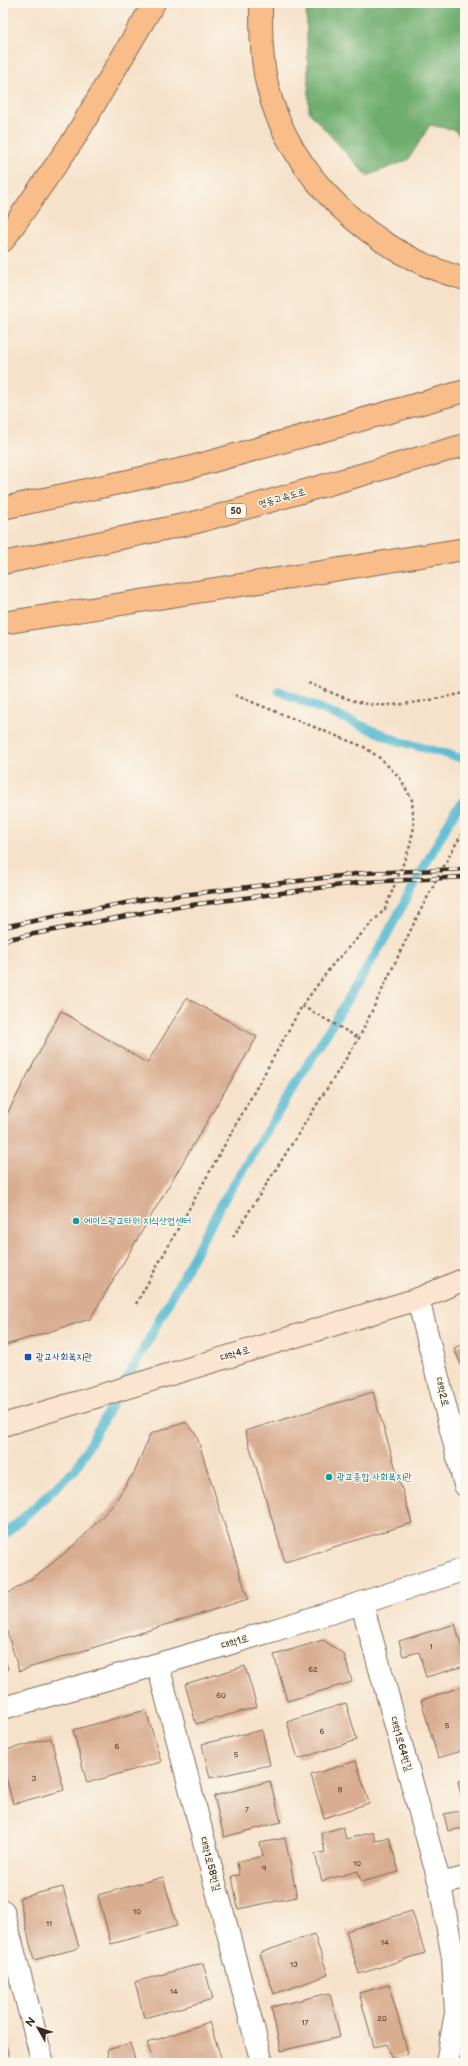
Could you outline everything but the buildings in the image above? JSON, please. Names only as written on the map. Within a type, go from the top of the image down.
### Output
[{"type":"highway","points":[[3,241],[74,139],[154,3]]},
{"type":"highway","points":[[261,3],[262,47],[267,84],[277,117],[292,147],[310,175],[357,222],[384,241],[411,257],[446,274],[465,279]]},
{"type":"highway","points":[[3,508],[188,468],[465,391]]},
{"type":"highway","name":"영동고속도로","points":[[3,563],[197,522],[465,445]]},
{"type":"highway","points":[[3,623],[465,549]]},
{"type":"street","name":"대학4로","points":[[3,1425],[418,1299],[465,1279]]},
{"type":"street","name":"대학2로","points":[[418,1299],[465,1485]]},
{"type":"street","name":"대학1로","points":[[3,1708],[158,1665],[362,1604],[465,1569]]},
{"type":"street","name":"대학1로64번길","points":[[362,1604],[440,1884],[453,1958],[456,2013],[447,2063]]},
{"type":"street","name":"대학1로58번길","points":[[158,1665],[262,2063]]},
{"type":"street","points":[[440,1884],[465,1878]]},
{"type":"street","points":[[3,1911],[43,2063]]},
{"type":"path","points":[[308,683],[343,697],[368,704],[388,706],[465,693]]},
{"type":"path","points":[[136,1304],[302,1006],[333,964],[385,909],[410,849],[414,827],[412,800],[400,778],[381,759],[364,747],[232,694]]},
{"type":"path","points":[[234,1237],[359,1038],[417,916],[454,847],[465,830]]},
{"type":"path","points":[[302,1006],[359,1038]]},
{"type":"green space","points":[[306,3],[465,3],[465,140],[454,130],[430,125],[408,160],[367,176],[309,112]]},
{"type":"waterway","points":[[279,691],[398,741],[465,759]]},
{"type":"waterway","points":[[3,1536],[75,1470],[149,1339],[221,1205],[380,947],[455,811],[465,800]]},
{"type":"railway","points":[[3,927],[141,900],[364,873],[465,869]]},
{"type":"railway","points":[[3,940],[152,911],[198,904],[364,882],[465,877]]},
{"type":"place","name":"에이스광교타워 지식산업센터","points":[[76,1221]]},
{"type":"place","name":"광교사회복지관","points":[[28,1357]]},
{"type":"place","name":"광교종합 사회복지관","points":[[329,1477]]}]
